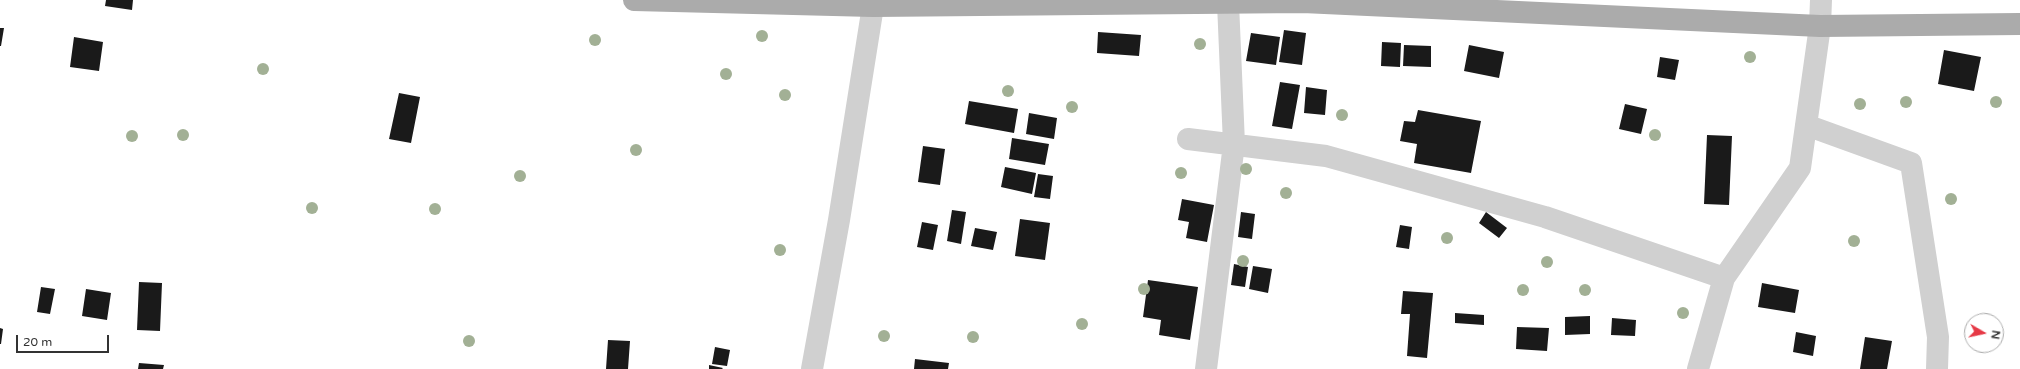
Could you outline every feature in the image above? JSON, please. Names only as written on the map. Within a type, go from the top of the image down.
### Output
[{"type":"main road","points":[[634,0],[873,6],[1311,2],[1820,26],[2020,24]]},
{"type":"street","points":[[1698,369],[1724,278],[1800,168],[1820,26],[1820,0]]},
{"type":"street","points":[[1206,369],[1234,144],[1228,3]]},
{"type":"street","points":[[812,369],[839,220],[873,6]]},
{"type":"street","points":[[1806,124],[1911,163],[1938,337],[1937,369]]},
{"type":"street","points":[[1188,139],[1326,156],[1545,217],[1724,278]]},
{"type":"building","points":[[106,0],[133,0],[132,10],[105,6]]},
{"type":"building","points":[[0,28],[4,28],[1,46],[0,46]]},
{"type":"building","points":[[1284,30],[1306,33],[1302,65],[1279,62]]},
{"type":"building","points":[[1098,32],[1141,35],[1139,56],[1097,53]]},
{"type":"building","points":[[1251,33],[1280,37],[1276,65],[1246,61]]},
{"type":"building","points":[[74,37],[103,42],[99,71],[70,67]]},
{"type":"building","points":[[1382,42],[1401,43],[1400,67],[1381,66]]},
{"type":"building","points":[[1404,45],[1431,46],[1431,67],[1403,66]]},
{"type":"building","points":[[1469,45],[1504,52],[1499,78],[1464,71]]},
{"type":"building","points":[[1944,50],[1981,57],[1974,91],[1938,84]]},
{"type":"building","points":[[1660,57],[1679,60],[1675,80],[1657,77]]},
{"type":"building","points":[[1280,82],[1300,85],[1292,129],[1272,126]]},
{"type":"building","points":[[1306,87],[1327,90],[1325,115],[1304,113]]},
{"type":"building","points":[[399,93],[420,97],[411,143],[389,139]]},
{"type":"building","points":[[969,101],[1018,109],[1014,133],[965,124]]},
{"type":"building","points":[[1625,104],[1647,109],[1641,134],[1619,129]]},
{"type":"building","points":[[1418,110],[1481,121],[1471,173],[1414,163],[1417,144],[1400,141],[1404,121],[1415,122]]},
{"type":"building","points":[[1029,113],[1057,118],[1054,139],[1026,134]]},
{"type":"building","points":[[1707,135],[1732,136],[1729,205],[1704,204]]},
{"type":"building","points":[[1012,138],[1049,144],[1045,165],[1009,159]]},
{"type":"building","points":[[923,146],[945,149],[940,185],[918,182]]},
{"type":"building","points":[[1005,167],[1036,173],[1032,194],[1001,187]]},
{"type":"building","points":[[1038,174],[1053,176],[1050,199],[1034,197]]},
{"type":"building","points":[[1182,199],[1214,205],[1207,242],[1186,238],[1189,222],[1178,220]]},
{"type":"building","points":[[952,210],[966,212],[961,244],[947,241]]},
{"type":"building","points":[[1241,212],[1255,214],[1252,239],[1238,237]]},
{"type":"building","points":[[1486,212],[1507,228],[1499,238],[1479,223]]},
{"type":"building","points":[[1020,219],[1050,223],[1045,260],[1015,256]]},
{"type":"building","points":[[922,222],[938,225],[933,250],[917,247]]},
{"type":"building","points":[[1400,225],[1412,227],[1409,249],[1396,247]]},
{"type":"building","points":[[975,228],[997,232],[993,250],[971,246]]},
{"type":"building","points":[[1234,264],[1248,267],[1245,287],[1231,285]]},
{"type":"building","points":[[1253,266],[1272,269],[1268,293],[1249,289]]},
{"type":"building","points":[[1148,280],[1198,287],[1190,340],[1159,335],[1161,320],[1143,317]]},
{"type":"building","points":[[139,282],[162,283],[160,331],[137,330]]},
{"type":"building","points":[[1762,283],[1799,290],[1795,313],[1758,307]]},
{"type":"building","points":[[41,287],[55,289],[50,314],[37,312]]},
{"type":"building","points":[[86,289],[111,293],[107,320],[82,316]]},
{"type":"building","points":[[1403,291],[1433,293],[1427,358],[1407,356],[1410,314],[1401,314]]},
{"type":"building","points":[[1455,313],[1484,315],[1484,325],[1455,323]]},
{"type":"building","points":[[1590,316],[1590,334],[1565,335],[1565,317]]},
{"type":"building","points":[[1612,318],[1636,320],[1635,336],[1611,335]]},
{"type":"building","points":[[1517,327],[1549,328],[1547,351],[1516,349]]},
{"type":"building","points":[[0,328],[3,329],[1,344],[0,344]]},
{"type":"building","points":[[1796,332],[1816,336],[1813,356],[1793,352]]},
{"type":"building","points":[[1865,337],[1892,341],[1887,369],[1860,369]]},
{"type":"building","points":[[608,340],[630,341],[628,369],[606,369]]},
{"type":"building","points":[[715,347],[730,350],[727,366],[712,364]]},
{"type":"building","points":[[915,359],[949,363],[948,369],[914,369]]},
{"type":"building","points":[[139,363],[164,365],[163,369],[138,369]]},
{"type":"building","points":[[709,365],[723,368],[709,369]]}]
